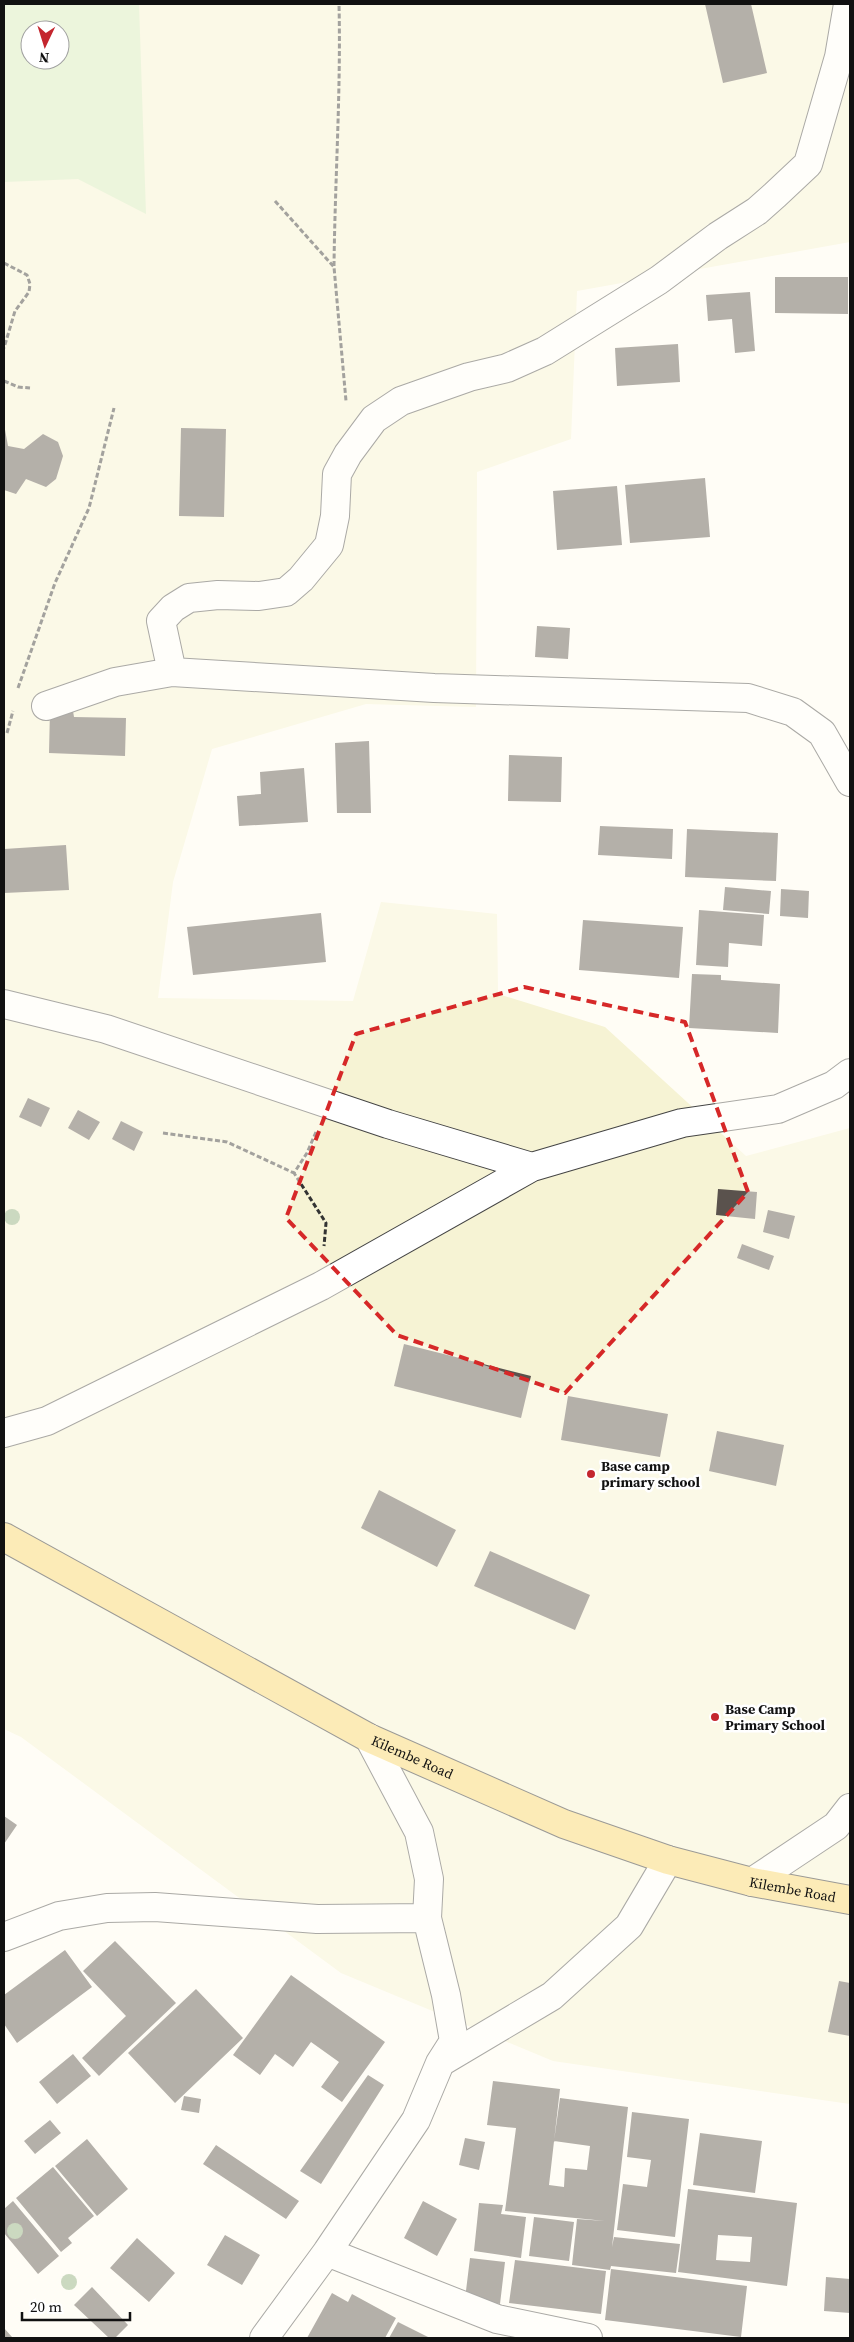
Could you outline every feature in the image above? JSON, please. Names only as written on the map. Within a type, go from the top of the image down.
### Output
[{"type":"main road","name":"Kilembe Road","points":[[4,1537],[368,1738],[564,1824],[668,1860],[752,1882],[850,1900]]},
{"type":"street","points":[[172,672],[161,621],[173,608],[189,598],[218,595],[259,596],[286,592],[301,579],[329,545],[335,516],[337,474],[348,454],[374,419],[401,401],[469,377],[507,368],[545,351],[659,280],[769,201],[808,164],[839,57],[848,4]]},
{"type":"street","points":[[46,706],[115,682],[172,672],[434,688],[748,698],[793,712],[822,733],[850,782]]},
{"type":"street","points":[[4,1004],[106,1029],[323,1102],[532,1167]]},
{"type":"street","points":[[4,1433],[46,1422],[321,1286],[532,1167],[682,1124],[778,1110],[834,1085],[850,1072]]},
{"type":"street","points":[[264,2338],[327,2252],[416,2120],[440,2063],[454,2041],[446,1995],[427,1918],[429,1879],[419,1832],[368,1738]]},
{"type":"street","points":[[752,1882],[836,1826],[850,1808]]},
{"type":"street","points":[[440,2063],[552,1996],[629,1926],[668,1860]]},
{"type":"street","points":[[4,1937],[58,1916],[107,1908],[155,1907],[317,1919],[427,1918]]},
{"type":"street","points":[[327,2252],[497,2320],[588,2338]]},
{"type":"path","points":[[339,4],[340,57],[334,266],[345,378],[348,454]]},
{"type":"path","points":[[275,201],[334,266]]},
{"type":"path","points":[[4,263],[28,275],[30,284],[29,292],[15,311],[4,348]]},
{"type":"path","points":[[4,381],[18,387],[30,388]]},
{"type":"path","points":[[16,696],[20,678],[55,583],[89,508],[114,408]]},
{"type":"path","points":[[7,733],[14,706]]},
{"type":"path","points":[[294,1173],[315,1138],[323,1102]]},
{"type":"path","points":[[164,1133],[227,1142],[294,1173],[326,1223],[321,1286]]},
{"type":"highlighted area","points":[[524,987],[685,1022],[748,1192],[565,1393],[397,1335],[286,1218],[356,1034]]},
{"type":"shaded area","points":[[4,4],[850,4],[850,242],[577,291],[571,439],[477,472],[476,707],[366,704],[212,749],[173,882],[158,998],[353,1001],[381,902],[497,914],[498,994],[605,1027],[746,1156],[850,1128],[850,2104],[553,2061],[341,1973],[21,1737],[4,1729]]},
{"type":"green space","points":[[4,4],[139,4],[146,214],[78,179],[4,182]]},
{"type":"building","points":[[705,4],[751,4],[767,73],[723,83]]},
{"type":"building","points":[[775,277],[848,277],[848,314],[775,313]]},
{"type":"building","points":[[750,292],[755,351],[735,353],[732,319],[708,321],[706,295]]},
{"type":"building","points":[[678,344],[680,382],[617,386],[615,348]]},
{"type":"building","points":[[4,424],[8,446],[24,449],[43,434],[58,442],[63,456],[56,479],[46,487],[26,479],[16,494],[4,490]]},
{"type":"building","points":[[181,428],[226,429],[224,517],[179,516]]},
{"type":"building","points":[[705,478],[710,537],[630,543],[625,485]]},
{"type":"building","points":[[617,486],[622,545],[557,550],[553,491]]},
{"type":"building","points":[[537,626],[570,628],[568,659],[535,657]]},
{"type":"building","points":[[50,710],[73,711],[74,717],[126,718],[125,756],[49,753]]},
{"type":"building","points":[[369,741],[371,813],[337,813],[335,743]]},
{"type":"building","points":[[509,755],[562,757],[561,802],[508,801]]},
{"type":"building","points":[[304,768],[308,822],[239,826],[237,796],[261,794],[260,772]]},
{"type":"building","points":[[600,826],[673,829],[672,859],[598,855]]},
{"type":"building","points":[[687,829],[778,833],[776,881],[685,877]]},
{"type":"building","points":[[66,845],[69,890],[4,893],[4,849]]},
{"type":"building","points":[[725,887],[771,891],[769,914],[723,910]]},
{"type":"building","points":[[781,889],[809,891],[808,918],[780,916]]},
{"type":"building","points":[[699,910],[764,915],[762,946],[729,943],[728,967],[696,965]]},
{"type":"building","points":[[321,913],[326,962],[193,975],[187,927]]},
{"type":"building","points":[[583,920],[683,927],[679,978],[579,970]]},
{"type":"building","points":[[692,974],[721,975],[721,980],[780,984],[778,1033],[689,1028]]},
{"type":"building","points":[[28,1098],[50,1108],[41,1127],[19,1117]]},
{"type":"building","points":[[78,1110],[100,1122],[89,1140],[68,1128]]},
{"type":"building","points":[[121,1121],[143,1132],[134,1151],[112,1139]]},
{"type":"building","points":[[718,1189],[757,1192],[755,1219],[716,1215]]},
{"type":"building","points":[[768,1210],[795,1216],[789,1239],[763,1232]]},
{"type":"building","points":[[742,1244],[774,1256],[769,1270],[737,1258]]},
{"type":"building","points":[[404,1344],[531,1376],[521,1418],[394,1386]]},
{"type":"building","points":[[568,1396],[668,1414],[660,1457],[561,1440]]},
{"type":"building","points":[[717,1431],[784,1445],[776,1486],[709,1471]]},
{"type":"building","points":[[379,1490],[456,1530],[437,1567],[361,1528]]},
{"type":"building","points":[[490,1551],[590,1595],[575,1630],[474,1586]]},
{"type":"building","points":[[4,1816],[17,1825],[4,1844]]},
{"type":"building","points":[[115,1941],[176,2003],[99,2076],[82,2058],[126,2016],[83,1971]]},
{"type":"building","points":[[65,1950],[92,1987],[17,2043],[4,2024],[4,1995]]},
{"type":"building","points":[[291,1975],[385,2042],[342,2102],[321,2087],[339,2062],[311,2042],[293,2067],[275,2054],[260,2075],[233,2055]]},
{"type":"building","points":[[839,1981],[850,1983],[850,2036],[828,2032]]},
{"type":"building","points":[[196,1989],[243,2038],[175,2103],[128,2053]]},
{"type":"building","points":[[73,2054],[91,2076],[57,2104],[39,2082]]},
{"type":"building","points":[[368,2075],[384,2085],[321,2184],[300,2171]]},
{"type":"building","points":[[493,2081],[560,2089],[554,2139],[560,2098],[628,2107],[612,2247],[614,2237],[680,2244],[676,2273],[611,2266],[610,2270],[572,2265],[577,2219],[605,2221],[505,2211],[516,2128],[487,2125]],"holes":[[[554,2141],[590,2146],[587,2170],[565,2168],[564,2187],[549,2185]]]},
{"type":"building","points":[[184,2096],[201,2099],[199,2113],[181,2110]]},
{"type":"building","points":[[632,2112],[689,2119],[675,2237],[617,2230],[623,2184],[647,2187],[651,2160],[627,2157]]},
{"type":"building","points":[[50,2120],[61,2133],[35,2154],[24,2141]]},
{"type":"building","points":[[700,2133],[762,2141],[755,2193],[693,2185]]},
{"type":"building","points":[[465,2138],[485,2142],[479,2170],[459,2165]]},
{"type":"building","points":[[87,2139],[128,2189],[97,2216],[55,2166]]},
{"type":"building","points":[[216,2145],[299,2201],[286,2219],[203,2164]]},
{"type":"building","points":[[53,2167],[94,2216],[68,2238],[72,2243],[61,2252],[16,2198]]},
{"type":"building","points":[[688,2189],[797,2203],[787,2286],[678,2272]],"holes":[[[718,2235],[752,2237],[750,2262],[716,2260]]]},
{"type":"building","points":[[13,2201],[59,2256],[38,2274],[4,2233],[4,2209]]},
{"type":"building","points":[[423,2201],[457,2219],[437,2256],[404,2238]]},
{"type":"building","points":[[479,2203],[503,2205],[501,2214],[526,2217],[521,2258],[474,2251]]},
{"type":"building","points":[[534,2217],[574,2222],[569,2261],[529,2256]]},
{"type":"building","points":[[225,2235],[260,2255],[242,2285],[207,2265]]},
{"type":"building","points":[[137,2238],[175,2273],[149,2302],[110,2268]]},
{"type":"building","points":[[470,2258],[505,2262],[500,2304],[465,2299]]},
{"type":"building","points":[[515,2260],[606,2271],[601,2314],[509,2303]]},
{"type":"building","points":[[611,2269],[747,2286],[741,2337],[605,2320]]},
{"type":"building","points":[[826,2277],[850,2279],[850,2313],[824,2311]]},
{"type":"building","points":[[92,2287],[128,2325],[115,2338],[109,2338],[74,2305]]},
{"type":"building","points":[[332,2293],[348,2302],[352,2294],[396,2318],[385,2338],[307,2338]]},
{"type":"building","points":[[398,2322],[430,2338],[389,2338]]},
{"type":"building","points":[[4,2328],[12,2337],[11,2338],[4,2338]]},
{"type":"place","name":"Base camp primary school","points":[[591,1474]]},
{"type":"place","name":"Base Camp Primary School","points":[[715,1717]]}]
